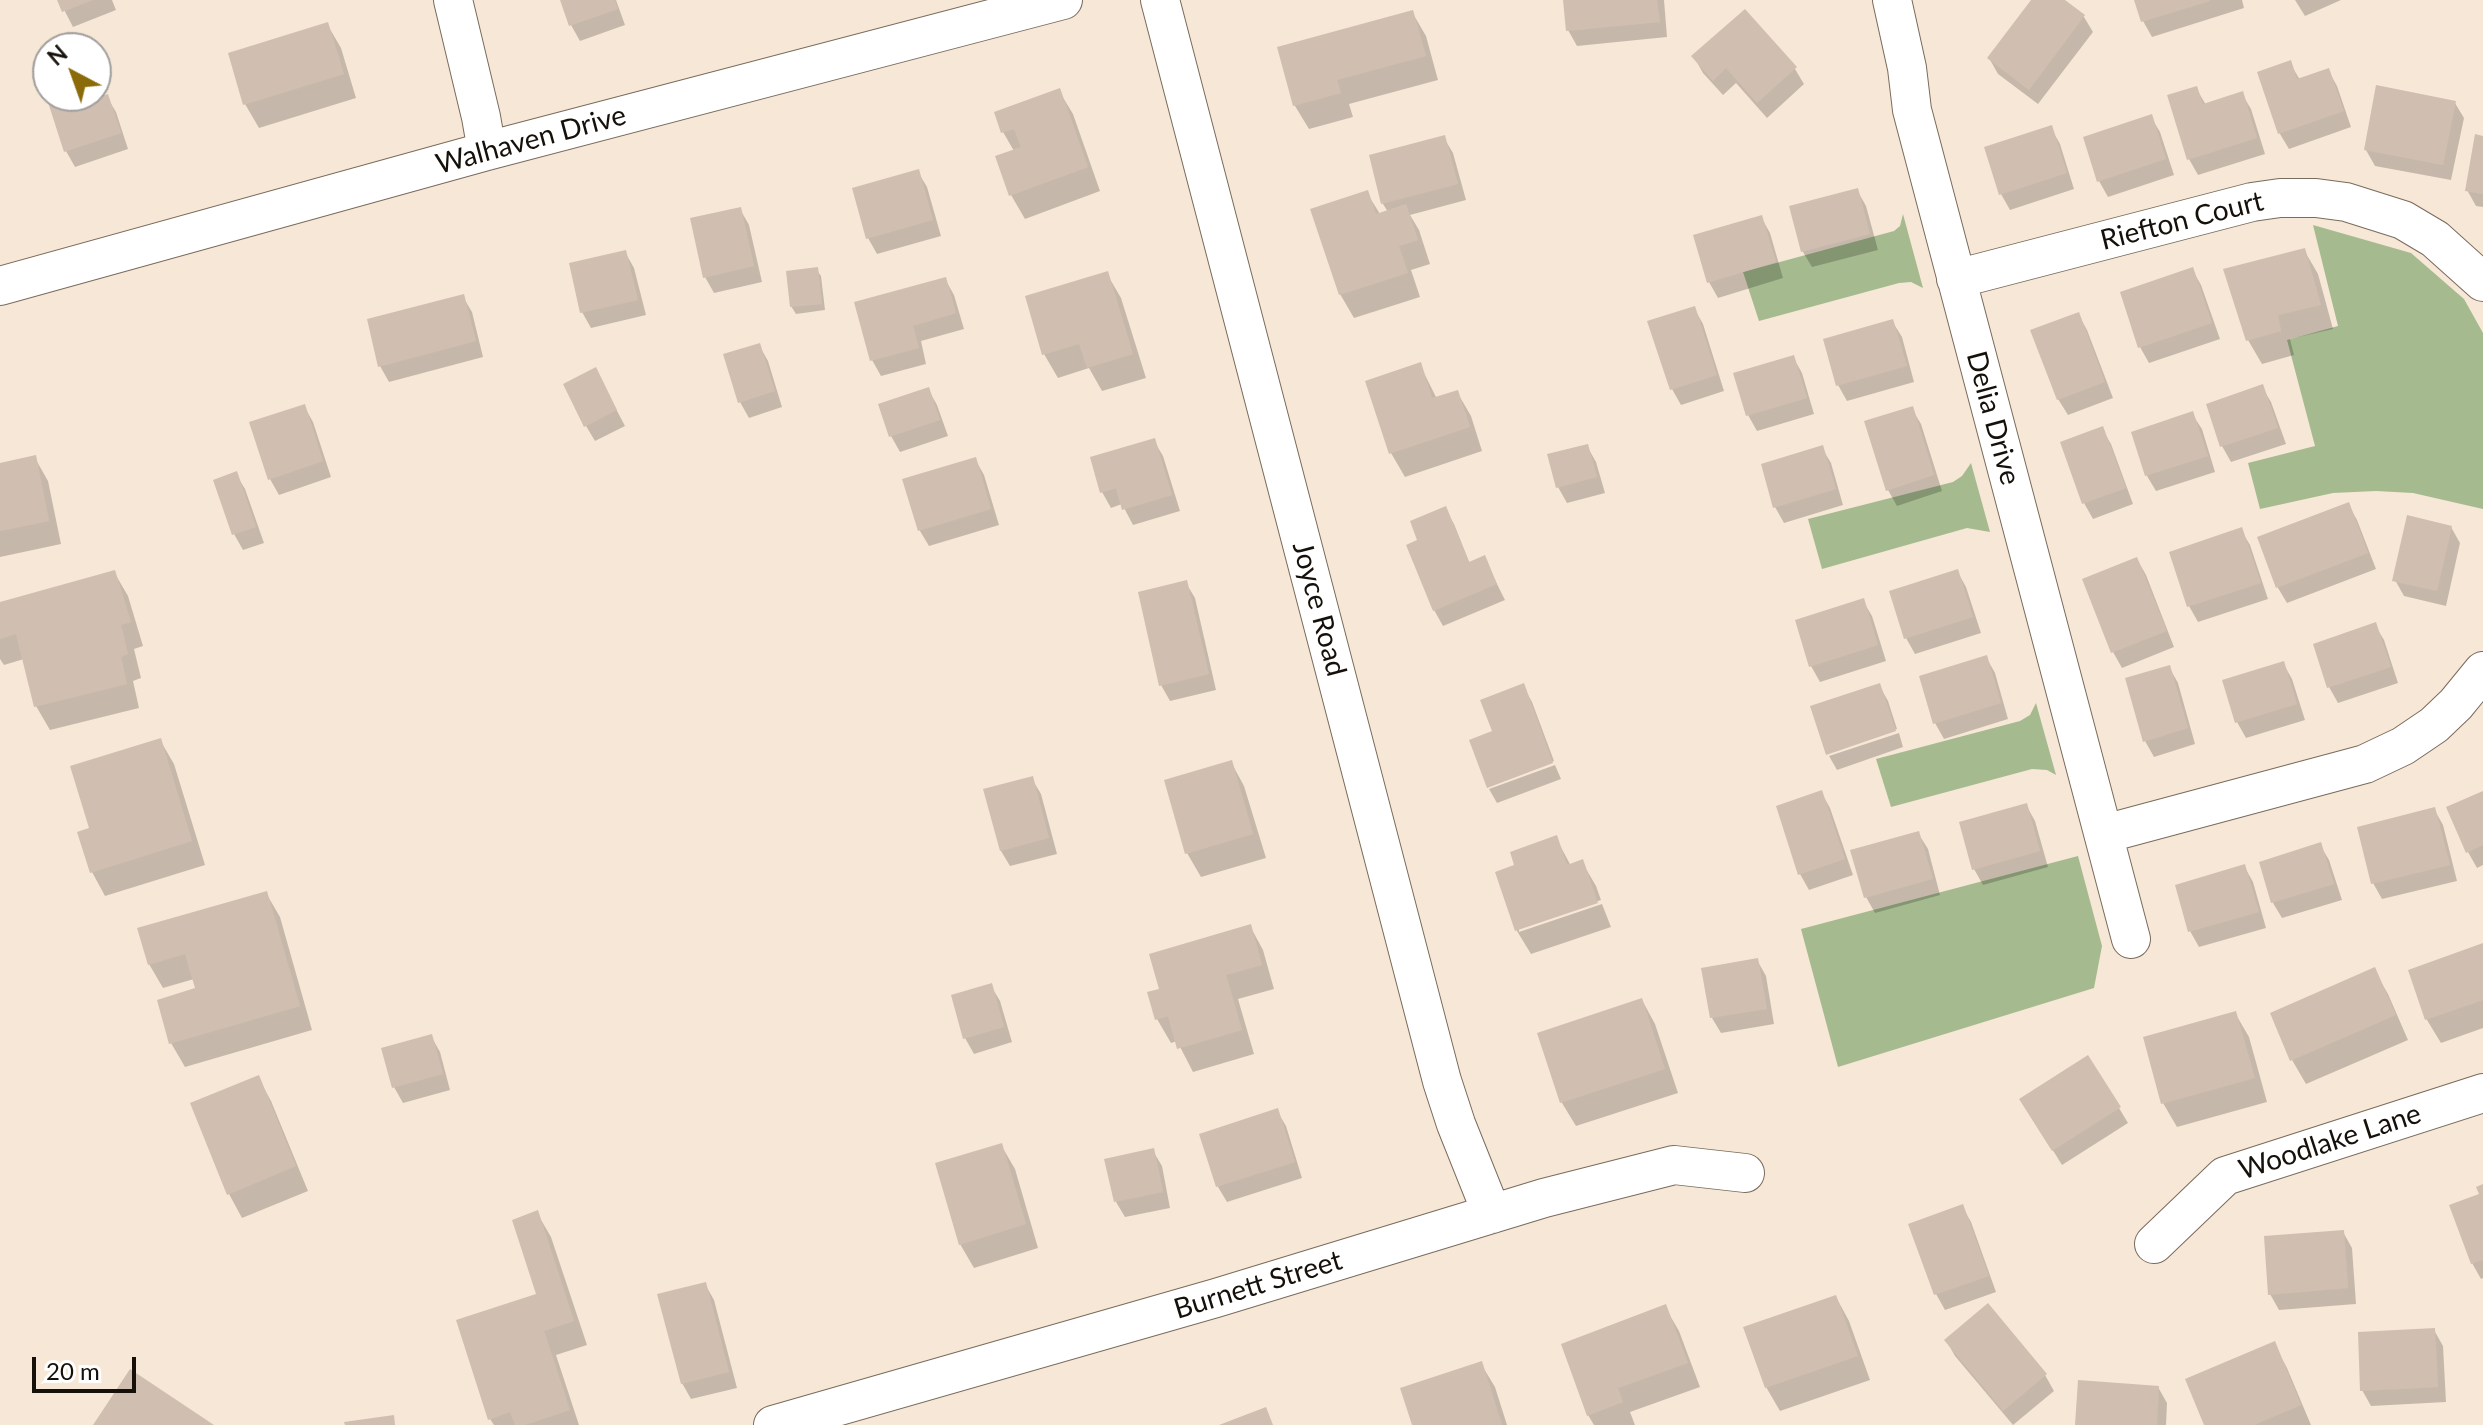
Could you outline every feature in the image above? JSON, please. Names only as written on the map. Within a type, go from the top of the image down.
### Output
[{"type":"street","points":[[453,0],[487,151]]},
{"type":"street","name":"Walhaven Drive","points":[[0,286],[487,151],[1063,0]]},
{"type":"street","name":"Joyce Road","points":[[1160,0],[1442,1081],[1492,1214]]},
{"type":"street","name":"Delia Drive","points":[[1892,0],[1907,68],[1912,110],[2131,939]]},
{"type":"street","name":"Riefton Court","points":[[1956,279],[2252,202],[2316,198],[2346,202],[2403,220],[2435,239],[2483,282]]},
{"type":"street","points":[[2104,834],[2365,764],[2403,746],[2434,725],[2483,671]]},
{"type":"street","name":"Woodlake Lane","points":[[2154,1244],[2225,1176],[2483,1093]]},
{"type":"street","name":"Burnett Street","points":[[773,1425],[1216,1298],[1544,1198],[1674,1165],[1745,1173]]},
{"type":"green space","points":[[1903,214],[1923,288],[1911,282],[1899,283],[1759,321],[1743,272],[1894,231],[1900,226]]},
{"type":"green space","points":[[2313,225],[2411,253],[2464,299],[2483,333],[2483,509],[2413,493],[2376,491],[2333,493],[2260,509],[2248,463],[2315,446],[2287,340],[2338,326]]},
{"type":"green space","points":[[1971,463],[1990,532],[1967,528],[1822,569],[1808,519],[1953,482],[1962,476]]},
{"type":"green space","points":[[2036,703],[2056,775],[2047,770],[2032,769],[1891,807],[1876,759],[2020,721],[2030,715]]},
{"type":"green space","points":[[2078,856],[2102,946],[2094,988],[1838,1067],[1801,929]]},
{"type":"building","points":[[57,0],[93,0],[62,12]]},
{"type":"building","points":[[560,0],[615,0],[618,9],[569,26]]},
{"type":"building","points":[[1563,0],[1657,0],[1660,22],[1566,31]]},
{"type":"building","points":[[2031,0],[2065,0],[2085,15],[2029,90],[1987,58]]},
{"type":"building","points":[[2134,0],[2209,0],[2210,1],[2141,22]]},
{"type":"building","points":[[1745,9],[1797,67],[1757,103],[1726,68],[1713,81],[1691,56]]},
{"type":"building","points":[[1413,10],[1426,56],[1337,80],[1341,93],[1293,106],[1277,47]]},
{"type":"building","points":[[328,22],[344,74],[243,105],[228,53]]},
{"type":"building","points":[[2291,60],[2297,79],[2329,68],[2344,111],[2278,134],[2257,72]]},
{"type":"building","points":[[2376,85],[2456,101],[2443,165],[2364,150]]},
{"type":"building","points":[[2197,86],[2203,104],[2243,91],[2257,138],[2187,160],[2167,95]]},
{"type":"building","points":[[1060,88],[1088,167],[1009,196],[995,156],[1021,147],[1014,129],[1001,133],[994,112]]},
{"type":"building","points":[[112,106],[121,133],[64,152],[51,112],[112,112]]},
{"type":"building","points":[[2152,114],[2166,159],[2097,182],[2083,137]]},
{"type":"building","points":[[2052,125],[2067,173],[1999,195],[1984,147]]},
{"type":"building","points":[[2475,134],[2483,136],[2483,194],[2465,191]]},
{"type":"building","points":[[1445,135],[1458,184],[1381,204],[1369,155]]},
{"type":"building","points":[[919,169],[933,220],[866,239],[852,188]]},
{"type":"building","points":[[1858,188],[1870,234],[1801,252],[1789,206]]},
{"type":"building","points":[[1368,190],[1376,214],[1406,204],[1418,240],[1399,246],[1408,273],[1339,295],[1310,209]]},
{"type":"building","points":[[741,207],[754,266],[703,278],[690,218]]},
{"type":"building","points":[[1762,215],[1776,262],[1707,283],[1693,235]]},
{"type":"building","points":[[2305,248],[2321,305],[2278,315],[2281,331],[2246,341],[2223,269]]},
{"type":"building","points":[[626,250],[638,300],[580,313],[569,263]]},
{"type":"building","points":[[818,267],[822,304],[790,307],[786,271]]},
{"type":"building","points":[[2193,267],[2212,323],[2138,348],[2120,292]]},
{"type":"building","points":[[1108,271],[1133,354],[1087,368],[1079,344],[1042,355],[1025,296]]},
{"type":"building","points":[[946,277],[956,313],[913,326],[919,348],[870,361],[854,302]]},
{"type":"building","points":[[464,294],[476,341],[378,367],[367,319]]},
{"type":"building","points":[[1695,306],[1717,375],[1670,390],[1647,321]]},
{"type":"building","points":[[2079,312],[2105,382],[2057,400],[2030,330]]},
{"type":"building","points":[[1893,319],[1907,366],[1836,386],[1823,339]]},
{"type":"building","points":[[760,343],[775,391],[738,403],[723,354]]},
{"type":"building","points":[[1794,355],[1807,398],[1746,416],[1733,373]]},
{"type":"building","points":[[1421,362],[1432,398],[1458,390],[1470,427],[1389,454],[1365,381]]},
{"type":"building","points":[[596,367],[617,410],[584,427],[563,384]]},
{"type":"building","points":[[2263,384],[2278,428],[2220,447],[2206,404]]},
{"type":"building","points":[[929,387],[940,420],[889,437],[878,404]]},
{"type":"building","points":[[305,404],[323,461],[268,480],[249,422]]},
{"type":"building","points":[[1913,406],[1934,475],[1886,491],[1864,421]]},
{"type":"building","points":[[2193,411],[2208,456],[2145,476],[2131,432]]},
{"type":"building","points":[[2103,426],[2126,488],[2082,504],[2060,442]]},
{"type":"building","points":[[1155,438],[1172,495],[1122,510],[1116,488],[1100,493],[1090,457]]},
{"type":"building","points":[[1588,444],[1597,477],[1556,488],[1547,454]]},
{"type":"building","points":[[1823,445],[1836,489],[1773,508],[1761,464]]},
{"type":"building","points":[[36,455],[49,521],[0,531],[0,463]]},
{"type":"building","points":[[976,457],[991,509],[918,531],[902,479]]},
{"type":"building","points":[[237,471],[256,527],[232,535],[213,480]]},
{"type":"building","points":[[2349,502],[2368,553],[2276,588],[2257,537]]},
{"type":"building","points":[[1446,506],[1469,562],[1485,555],[1497,584],[1433,611],[1406,545],[1417,540],[1410,521]]},
{"type":"building","points":[[2407,515],[2452,526],[2437,591],[2392,581]]},
{"type":"building","points":[[2242,527],[2261,583],[2187,607],[2169,552]]},
{"type":"building","points":[[2137,557],[2167,631],[2111,653],[2082,579]]},
{"type":"building","points":[[1958,569],[1973,617],[1904,639],[1889,591]]},
{"type":"building","points":[[115,570],[131,622],[121,625],[128,654],[121,657],[127,684],[34,707],[16,634],[0,639],[0,602]]},
{"type":"building","points":[[1187,580],[1209,674],[1159,686],[1138,592]]},
{"type":"building","points":[[1864,598],[1878,645],[1809,667],[1795,620]]},
{"type":"building","points":[[2376,622],[2391,667],[2327,688],[2313,644]]},
{"type":"building","points":[[1987,655],[2001,703],[1933,724],[1919,676]]},
{"type":"building","points":[[2284,661],[2297,704],[2235,723],[2222,680]]},
{"type":"building","points":[[2170,665],[2188,728],[2143,742],[2125,678]]},
{"type":"building","points":[[1524,683],[1553,763],[1487,788],[1469,740],[1492,731],[1480,700]]},
{"type":"building","points":[[1880,683],[1896,731],[1826,755],[1810,706]]},
{"type":"building","points":[[161,738],[192,841],[90,873],[77,832],[89,828],[70,766]]},
{"type":"building","points":[[1232,760],[1253,834],[1185,854],[1164,780]]},
{"type":"building","points":[[1033,776],[1049,838],[1000,851],[983,789]]},
{"type":"building","points":[[1822,790],[1845,859],[1798,875],[1776,806]]},
{"type":"building","points":[[2483,791],[2483,845],[2466,853],[2446,807]]},
{"type":"building","points":[[2027,803],[2040,851],[1972,870],[1959,822]]},
{"type":"building","points":[[2435,807],[2450,865],[2371,884],[2357,827]]},
{"type":"building","points":[[1919,831],[1933,879],[1864,898],[1850,850]]},
{"type":"building","points":[[1557,835],[1567,865],[1583,859],[1598,903],[1515,931],[1495,872],[1514,865],[1510,852]]},
{"type":"building","points":[[2321,842],[2334,884],[2271,903],[2259,862]]},
{"type":"building","points":[[2245,864],[2259,912],[2188,932],[2175,885]]},
{"type":"building","points":[[267,891],[300,1006],[169,1044],[157,1000],[195,988],[185,954],[148,965],[137,928]]},
{"type":"building","points":[[1251,924],[1262,965],[1226,975],[1242,1030],[1177,1049],[1168,1016],[1155,1020],[1147,992],[1159,989],[1149,954]]},
{"type":"building","points":[[2483,943],[2483,1000],[2425,1020],[2408,970]]},
{"type":"building","points":[[1758,958],[1767,1009],[1710,1018],[1701,968]]},
{"type":"building","points":[[2375,967],[2396,1015],[2290,1061],[2270,1013]]},
{"type":"building","points":[[992,983],[1004,1027],[963,1039],[951,995]]},
{"type":"building","points":[[1642,998],[1665,1069],[1560,1103],[1537,1033]]},
{"type":"building","points":[[2236,1011],[2255,1078],[2161,1104],[2143,1037]]},
{"type":"building","points":[[432,1034],[443,1074],[392,1088],[381,1048]]},
{"type":"building","points":[[2088,1055],[2121,1107],[2052,1151],[2019,1099]]},
{"type":"building","points":[[259,1075],[296,1166],[227,1195],[190,1103]]},
{"type":"building","points":[[1278,1108],[1295,1162],[1216,1187],[1199,1134]]},
{"type":"building","points":[[1002,1143],[1026,1224],[959,1245],[935,1163]]},
{"type":"building","points":[[1154,1148],[1163,1192],[1114,1202],[1104,1159]]},
{"type":"building","points":[[2483,1184],[2483,1260],[2471,1264],[2449,1205],[2479,1194],[2476,1187]]},
{"type":"building","points":[[1963,1204],[1989,1276],[1934,1295],[1908,1224]]},
{"type":"building","points":[[538,1210],[574,1321],[544,1331],[570,1410],[525,1425],[515,1425],[510,1412],[488,1420],[456,1320],[536,1294],[512,1220]]},
{"type":"building","points":[[2344,1230],[2348,1288],[2268,1295],[2264,1236]]},
{"type":"building","points":[[706,1282],[729,1372],[681,1384],[657,1294]]},
{"type":"building","points":[[1836,1295],[1858,1356],[1765,1388],[1743,1327]]},
{"type":"building","points":[[1988,1303],[2047,1374],[2003,1411],[1944,1340]]},
{"type":"building","points":[[1666,1304],[1688,1363],[1618,1388],[1623,1402],[1587,1416],[1561,1344]]},
{"type":"building","points":[[2435,1328],[2438,1387],[2360,1391],[2358,1332]]},
{"type":"building","points":[[2275,1341],[2301,1405],[2254,1425],[2204,1425],[2185,1379]]},
{"type":"building","points":[[1482,1361],[1502,1425],[1412,1425],[1400,1388]]},
{"type":"building","points":[[130,1369],[214,1425],[93,1425]]},
{"type":"building","points":[[2078,1380],[2159,1386],[2157,1425],[2075,1425]]},
{"type":"building","points":[[1266,1407],[1273,1425],[1219,1425]]},
{"type":"building","points":[[394,1415],[395,1425],[345,1425],[344,1422]]}]
